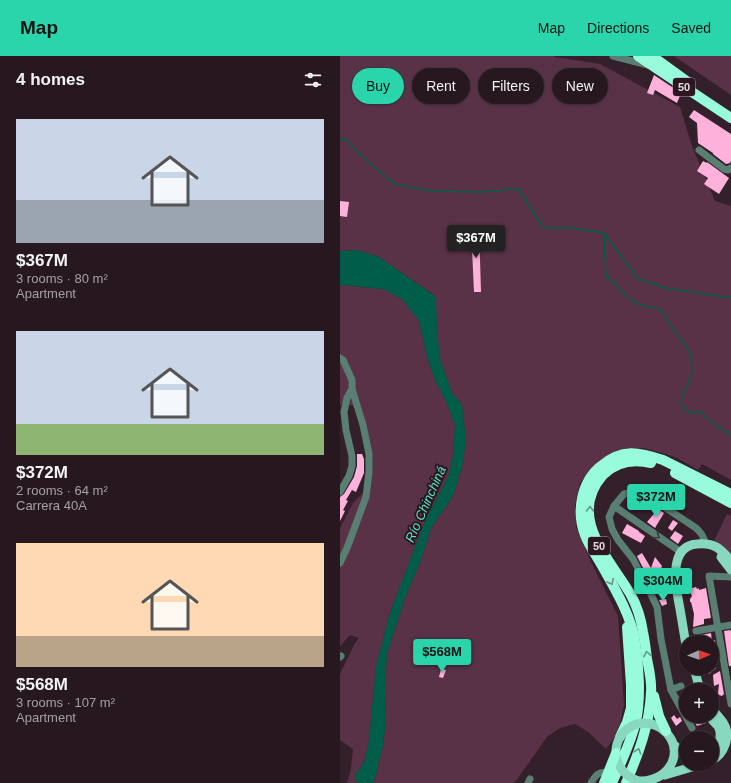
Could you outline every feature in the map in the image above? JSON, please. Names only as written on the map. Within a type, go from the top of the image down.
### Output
[{"type":"highway","name":"50","points":[[638,56],[652,61],[731,112]]},
{"type":"highway","name":"50","points":[[652,61],[731,118]]},
{"type":"highway","name":"50","points":[[612,783],[620,754],[633,732],[636,719],[638,692],[635,641],[632,626],[622,604],[590,545],[582,526],[580,507],[588,482],[595,471],[608,460],[625,453],[638,454],[663,460],[731,494]]},
{"type":"highway","name":"50","points":[[626,783],[636,757],[647,720],[651,692],[650,676],[639,615],[631,596],[602,551],[592,532],[589,510],[590,501],[596,485],[606,472],[622,463],[631,461],[649,462],[662,466],[731,503]]},
{"type":"highway","points":[[620,736],[627,722],[631,708],[627,628],[622,604]]},
{"type":"highway","points":[[650,676],[654,700],[666,731]]},
{"type":"highway","points":[[604,783],[620,754]]},
{"type":"main road","points":[[689,635],[680,577],[683,550],[695,544],[713,545],[721,550],[731,561]]},
{"type":"main road","points":[[684,635],[676,579],[676,564],[682,556],[689,552],[698,549],[707,549],[723,559],[731,570]]},
{"type":"main road","points":[[719,718],[725,726],[727,734],[724,747],[719,755]]},
{"type":"main road","points":[[663,776],[673,762],[674,745],[671,738],[662,728],[652,724],[642,723],[632,726],[620,736],[618,742],[620,754],[618,764],[628,776],[641,782],[654,781],[663,776],[679,771]]},
{"type":"main road","points":[[719,731],[719,741]]},
{"type":"main road","points":[[674,745],[679,749]]},
{"type":"street","points":[[613,56],[652,61]]},
{"type":"street","points":[[699,150],[724,169],[728,170],[731,168]]},
{"type":"street","points":[[340,358],[352,380],[352,389],[363,425],[369,454],[369,472],[366,497],[348,548],[340,563]]},
{"type":"street","points":[[340,492],[350,476],[352,466],[352,456],[346,430],[344,412],[352,389]]},
{"type":"street","points":[[692,728],[671,690],[661,639],[657,607],[633,560],[618,540],[612,529],[609,517],[614,506],[624,494],[642,492],[696,528],[702,533],[705,544]]},
{"type":"street","points":[[614,506],[682,556]]},
{"type":"street","points":[[731,577],[709,576],[731,704]]},
{"type":"street","points":[[696,630],[731,624]]},
{"type":"street","points":[[671,690],[679,687]]},
{"type":"street","points":[[612,783],[610,780],[620,754]]},
{"type":"street","points":[[591,783],[597,774],[602,772],[614,772]]},
{"type":"shaded area","points":[[340,56],[554,56],[600,64],[607,68],[552,68],[552,104],[608,104],[608,68],[680,107],[692,146],[715,201],[731,206],[731,480],[702,464],[698,470],[677,458],[644,448],[631,449],[595,465],[580,483],[575,505],[576,527],[591,562],[618,616],[624,705],[620,724],[614,738],[606,749],[588,732],[575,724],[560,728],[547,737],[516,781],[513,783],[373,783],[383,745],[386,723],[385,687],[387,654],[405,598],[421,560],[431,528],[453,496],[462,467],[466,440],[462,405],[452,393],[440,359],[435,296],[379,257],[357,250],[340,251]]},
{"type":"shaded area","points":[[674,56],[731,56],[731,95]]},
{"type":"shaded area","points":[[357,250],[379,257],[436,297],[440,359],[452,393],[462,405],[466,440],[462,467],[453,496],[431,528],[421,560],[405,598],[387,654],[385,687],[386,723],[383,745],[373,783],[357,783],[355,775],[364,763],[369,741],[376,666],[390,613],[425,521],[449,475],[453,456],[455,425],[446,401],[434,378],[419,321],[403,300],[384,289],[340,285],[340,251]]},
{"type":"shaded area","points":[[340,285],[384,289],[403,300],[419,321],[434,378],[446,401],[455,425],[453,456],[449,475],[425,521],[390,613],[376,666],[369,741],[364,763],[355,775],[357,783],[347,783],[351,769],[353,749],[340,740],[340,674],[359,638],[350,635],[340,646],[340,528],[353,503],[369,487],[372,462],[359,409],[344,402],[340,406]]},
{"type":"shaded area","points":[[727,514],[731,516],[731,554],[714,541]]},
{"type":"building","points":[[654,75],[681,93],[677,103],[655,90],[653,95],[647,93]]},
{"type":"building","points":[[694,110],[731,134],[730,163],[726,164],[698,143],[697,123],[689,117]]},
{"type":"building","points":[[703,161],[707,162],[729,178],[719,194],[704,184],[708,178],[697,171]]},
{"type":"building","points":[[340,201],[349,202],[347,217],[340,216]]},
{"type":"building","points":[[479,227],[481,292],[474,292],[471,228]]},
{"type":"building","points":[[357,454],[362,454],[364,459],[364,473],[356,492],[352,490],[346,500],[348,501],[343,510],[345,511],[340,521],[340,497],[344,494],[354,477],[357,466]]},
{"type":"building","points":[[658,509],[664,513],[655,528],[647,522]]},
{"type":"building","points":[[673,520],[678,523],[672,531],[668,528]]},
{"type":"building","points":[[627,524],[645,536],[641,543],[622,533]]},
{"type":"building","points":[[675,531],[683,536],[678,544],[670,538]]},
{"type":"building","points":[[642,553],[651,568],[655,557],[662,566],[661,570],[648,578],[637,556]]},
{"type":"building","points":[[662,574],[669,578],[662,584],[657,581]]},
{"type":"building","points":[[696,587],[697,589],[699,588],[699,590],[706,588],[711,618],[704,619],[704,624],[693,627],[694,614],[690,602],[692,596],[689,589]]},
{"type":"building","points":[[666,599],[667,604],[662,606],[659,600]]},
{"type":"building","points":[[730,630],[731,666],[729,666],[724,631]]},
{"type":"building","points":[[441,669],[446,670],[443,678],[439,677]]},
{"type":"building","points":[[719,672],[724,694],[722,696],[719,695],[719,683],[714,683],[713,675],[719,675]]},
{"type":"building","points":[[674,715],[677,719],[679,718],[680,723],[676,726],[671,718]]},
{"type":"building","points":[[695,723],[706,723],[697,726]]},
{"type":"waterway","points":[[340,139],[345,139],[394,184],[432,191],[479,192],[518,189],[544,228],[572,228],[604,233],[637,278],[665,288],[731,298]]},
{"type":"waterway","points":[[604,235],[607,278],[614,282],[632,301],[644,306],[657,308],[663,312],[672,328],[689,350],[691,356],[692,374],[682,396],[681,404],[685,410],[691,413],[699,411],[710,421],[731,435]]},
{"type":"water label","name":"Río Chinchiná","points":[[425,504]]}]
